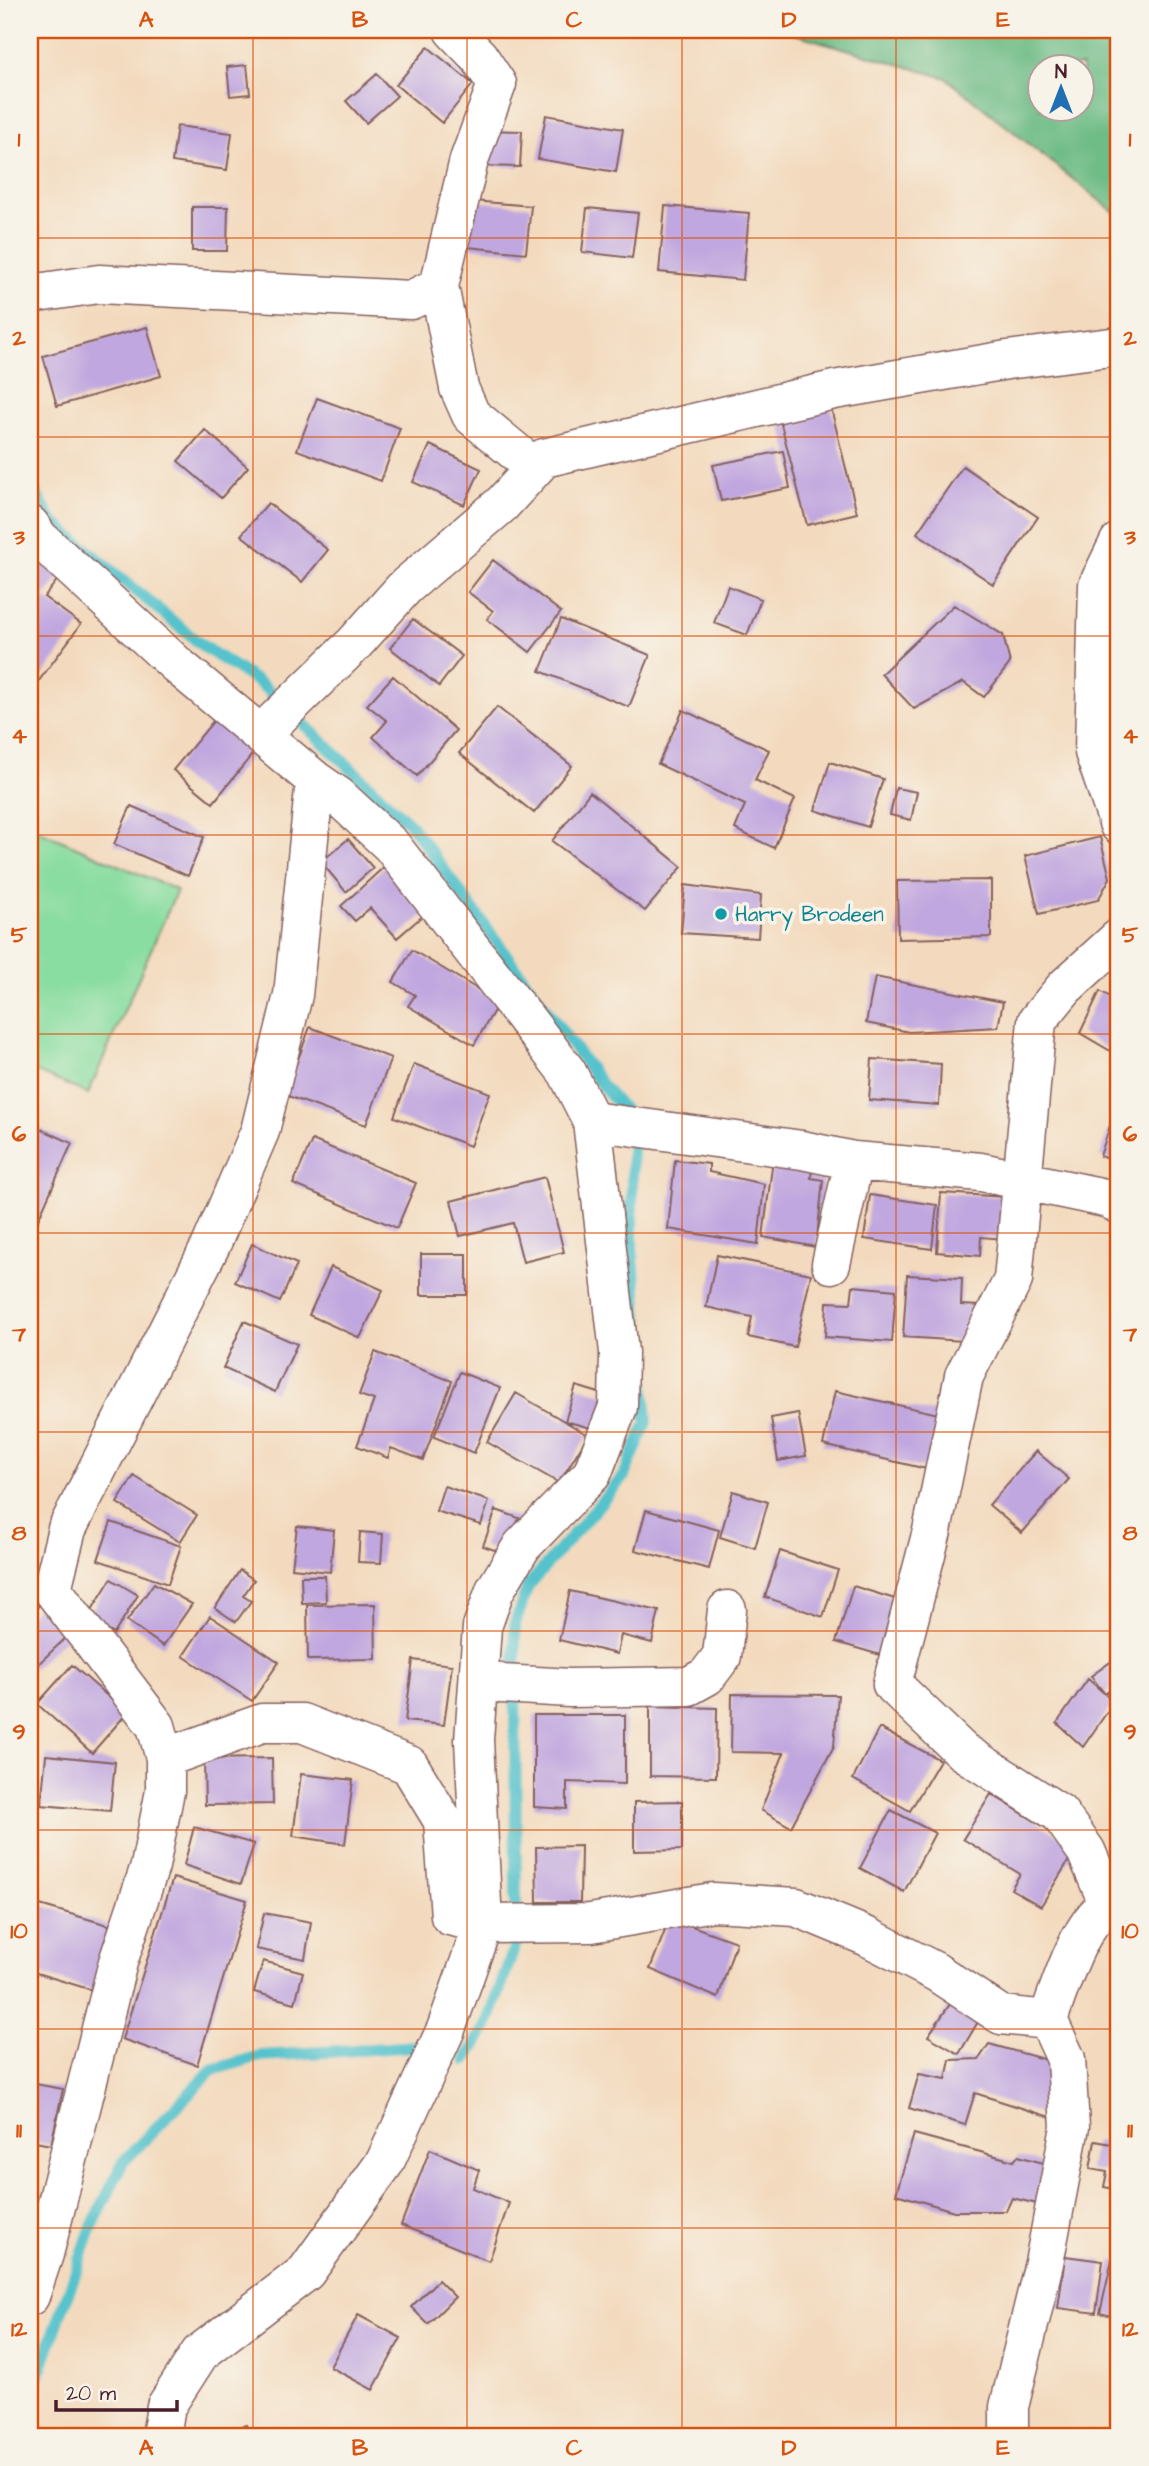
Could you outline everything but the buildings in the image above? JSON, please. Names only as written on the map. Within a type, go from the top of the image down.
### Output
[{"type":"street","points":[[453,30],[479,57],[497,84],[469,160],[439,286],[459,388],[471,415],[535,468]]},
{"type":"street","points":[[30,294],[99,284],[411,300],[439,286]]},
{"type":"street","points":[[284,712],[405,587],[502,504],[544,458],[834,390],[1007,360],[1119,346]]},
{"type":"street","points":[[30,525],[39,538],[177,665],[284,712],[315,780],[292,995],[260,1131],[211,1245],[41,1582],[156,1726],[165,1758],[165,1791],[150,1866],[118,1962],[44,2254],[30,2296]]},
{"type":"street","points":[[1119,542],[1098,585],[1094,752],[1119,825]]},
{"type":"street","points":[[315,780],[338,796],[391,845],[567,1072],[592,1121],[619,1352],[618,1407],[592,1474],[522,1546],[495,1590],[482,1627],[505,1682]]},
{"type":"street","points":[[1009,2436],[1009,2407],[1044,2263],[1070,2127],[1066,2059],[1048,2020],[1077,1943],[1114,1901],[1086,1851],[1059,1813],[962,1751],[892,1685],[932,1531],[964,1376],[1013,1280],[1037,1021],[1065,987],[1119,939]]},
{"type":"street","points":[[592,1121],[802,1150],[854,1161],[981,1172],[1110,1199],[1119,1205]]},
{"type":"street","points":[[831,1264],[854,1161]]},
{"type":"street","points":[[505,1682],[570,1688],[689,1686],[707,1676],[722,1656],[726,1610]]},
{"type":"street","points":[[160,2436],[166,2406],[200,2353],[306,2272],[385,2162],[446,2029],[483,1924],[474,1740],[505,1682]]},
{"type":"street","points":[[165,1758],[262,1723],[302,1723],[410,1765],[443,1821],[450,1916],[483,1924],[591,1923],[713,1902],[796,1907],[867,1937],[936,1972],[1000,2015],[1048,2020]]},
{"type":"green space","points":[[781,30],[1119,30],[1119,216],[946,78]]},
{"type":"green space","points":[[30,827],[177,890],[88,1094],[30,1069]]},
{"type":"waterway","points":[[30,484],[53,522],[204,647],[261,684],[411,825],[604,1088],[629,1116]]},
{"type":"waterway","points":[[516,1912],[515,1624],[528,1586],[624,1476],[647,1422],[632,1248],[632,1148]]},
{"type":"waterway","points":[[466,2060],[487,2025],[516,1943]]},
{"type":"waterway","points":[[30,2392],[38,2378],[91,2229],[123,2162],[212,2070],[260,2056],[419,2046]]},
{"type":"place","name":"Harry Brodeen","points":[[721,914]]}]
